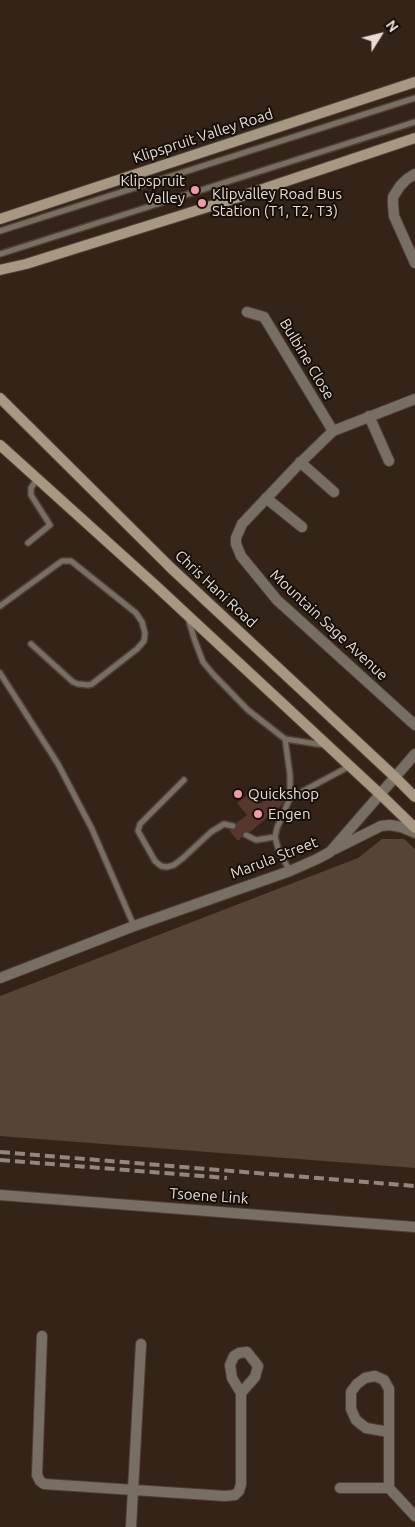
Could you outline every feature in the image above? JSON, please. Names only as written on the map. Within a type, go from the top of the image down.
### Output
[{"type":"main road","name":"Klipspruit Valley Road","points":[[0,219],[415,82]]},
{"type":"main road","points":[[0,270],[26,264],[230,200],[415,138]]},
{"type":"main road","points":[[0,277],[26,264]]},
{"type":"main road","name":"Chris Hani Road","points":[[0,398],[171,568],[396,777],[415,797]]},
{"type":"main road","points":[[0,445],[381,794],[415,828]]},
{"type":"street","points":[[415,174],[400,186],[393,197],[394,216],[415,263]]},
{"type":"street","name":"Bulbine Close","points":[[247,312],[264,317],[333,430]]},
{"type":"street","points":[[302,527],[266,498],[333,430],[415,399]]},
{"type":"street","points":[[370,416],[389,461]]},
{"type":"street","points":[[300,462],[334,492]]},
{"type":"street","name":"Mountain Sage Avenue","points":[[266,498],[242,524],[236,538],[236,544],[241,556],[276,600],[415,725]]},
{"type":"street","points":[[396,777],[413,759]]},
{"type":"street","name":"Marula Street","points":[[0,978],[134,926],[290,871],[317,859],[330,852],[396,777]]},
{"type":"street","points":[[330,852],[380,826],[401,827],[415,833]]},
{"type":"street","name":"Tsoene Link","points":[[0,1195],[415,1227]]},
{"type":"street","points":[[42,1336],[38,1479],[46,1484],[226,1496],[238,1494],[241,1484],[241,1393]]},
{"type":"street","points":[[131,1527],[141,1344]]},
{"type":"street","points":[[389,1432],[366,1428],[356,1420],[351,1409],[351,1392],[365,1378],[374,1376],[384,1380],[389,1389],[389,1432],[389,1488],[415,1516]]},
{"type":"street","points":[[340,1488],[389,1488]]},
{"type":"lane","name":"Klipspruit Valley Road","points":[[0,230],[415,98]]},
{"type":"lane","points":[[0,254],[415,122]]},
{"type":"lane","points":[[28,543],[50,525],[31,495],[31,488],[38,479]]},
{"type":"lane","points":[[0,606],[62,561],[71,561],[136,613],[142,622],[145,633],[144,641],[137,649],[88,685],[73,682],[30,644]]},
{"type":"lane","points":[[188,617],[203,662],[248,710],[285,739],[327,746]]},
{"type":"lane","points":[[0,673],[58,764],[92,829],[134,926]]},
{"type":"lane","points":[[285,739],[290,775],[290,798],[275,837],[279,852],[290,871]]},
{"type":"lane","points":[[290,798],[350,766]]},
{"type":"lane","points":[[184,780],[140,824],[138,831],[155,861],[161,866],[174,865],[211,832],[224,824],[233,826]]},
{"type":"lane","points":[[246,835],[256,840],[275,837]]},
{"type":"shaded area","points":[[382,839],[404,839],[415,849],[415,1168],[0,1136],[0,996],[358,858]]},
{"type":"building","points":[[276,791],[284,801],[282,805],[250,832],[243,832],[242,837],[238,841],[229,830],[236,829],[236,823],[247,815],[237,803],[251,792],[260,804]]},
{"type":"railway","points":[[0,1152],[415,1186]]},
{"type":"railway","points":[[0,1160],[227,1178]]},
{"type":"place","name":"Klipspruit Valley","points":[[195,190]]},
{"type":"place","name":"Klipvalley Road Bus Station (T1, T2, T3)","points":[[202,203]]},
{"type":"place","name":"Quickshop","points":[[238,794]]},
{"type":"place","name":"Engen","points":[[258,814]]}]
